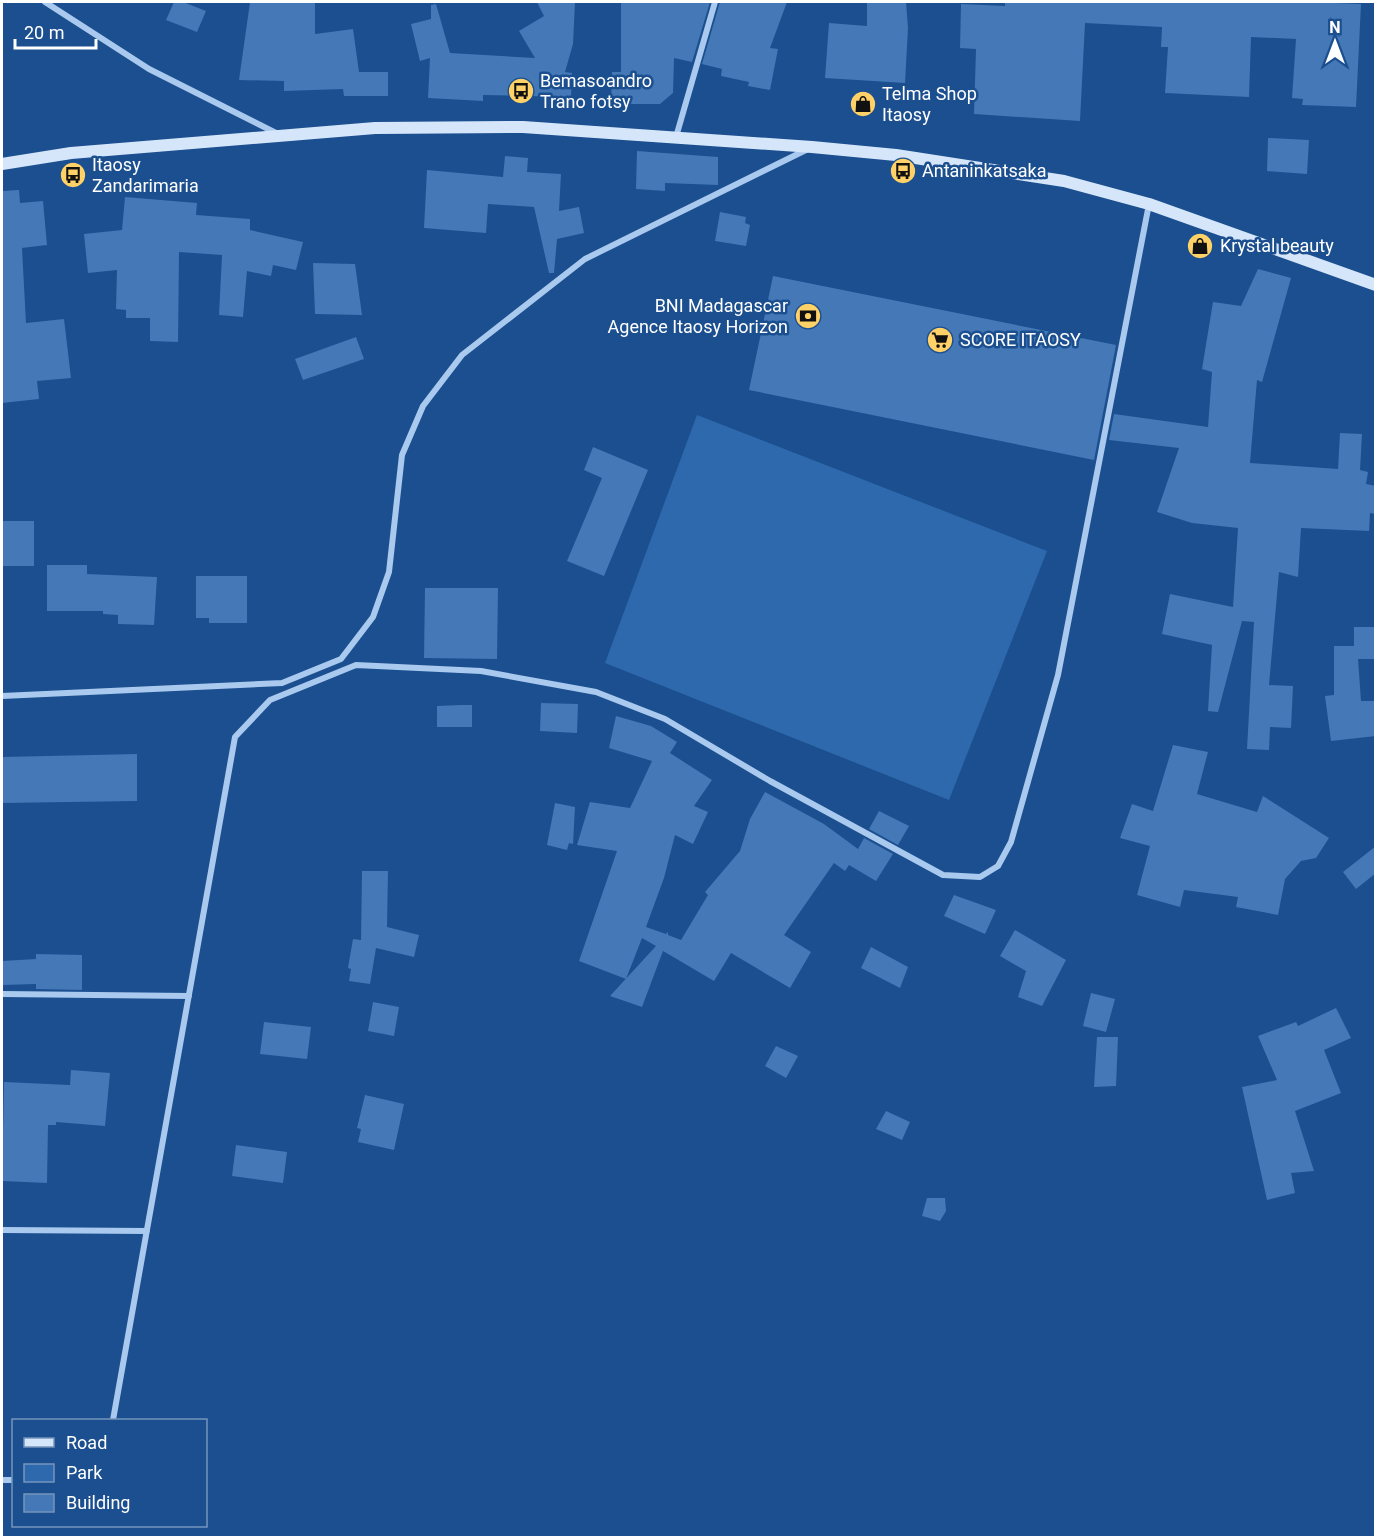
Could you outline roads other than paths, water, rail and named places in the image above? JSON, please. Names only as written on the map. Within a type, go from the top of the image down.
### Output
[{"type":"street","points":[[45,2],[148,69],[281,135]]},
{"type":"street","points":[[675,137],[715,2]]},
{"type":"street","points":[[2,164],[71,153],[375,128],[523,127],[812,147],[896,155],[1064,181],[1149,204],[1376,285]]},
{"type":"street","points":[[2,696],[282,683],[341,659],[373,617],[389,572],[402,455],[423,406],[462,356],[585,259],[812,147]]},
{"type":"street","points":[[113,1419],[235,737],[270,700],[356,665],[481,671],[596,692],[665,718],[770,781],[943,875],[980,877],[998,866],[1011,842],[1058,675],[1149,204]]},
{"type":"street","points":[[2,994],[189,996]]},
{"type":"street","points":[[2,1230],[147,1231]]},
{"type":"place","name":"Bemasoandro Trano fotsy","points":[[521,91]]},
{"type":"place","name":"Telma Shop Itaosy","points":[[863,104]]},
{"type":"place","name":"Antaninkatsaka","points":[[903,171]]},
{"type":"place","name":"Itaosy Zandarimaria","points":[[73,175]]},
{"type":"place","name":"Krystal beauty","points":[[1200,246]]},
{"type":"place","name":"BNI Madagascar Agence Itaosy Horizon","points":[[808,316]]},
{"type":"place","name":"SCORE ITAOSY","points":[[940,340]]}]
